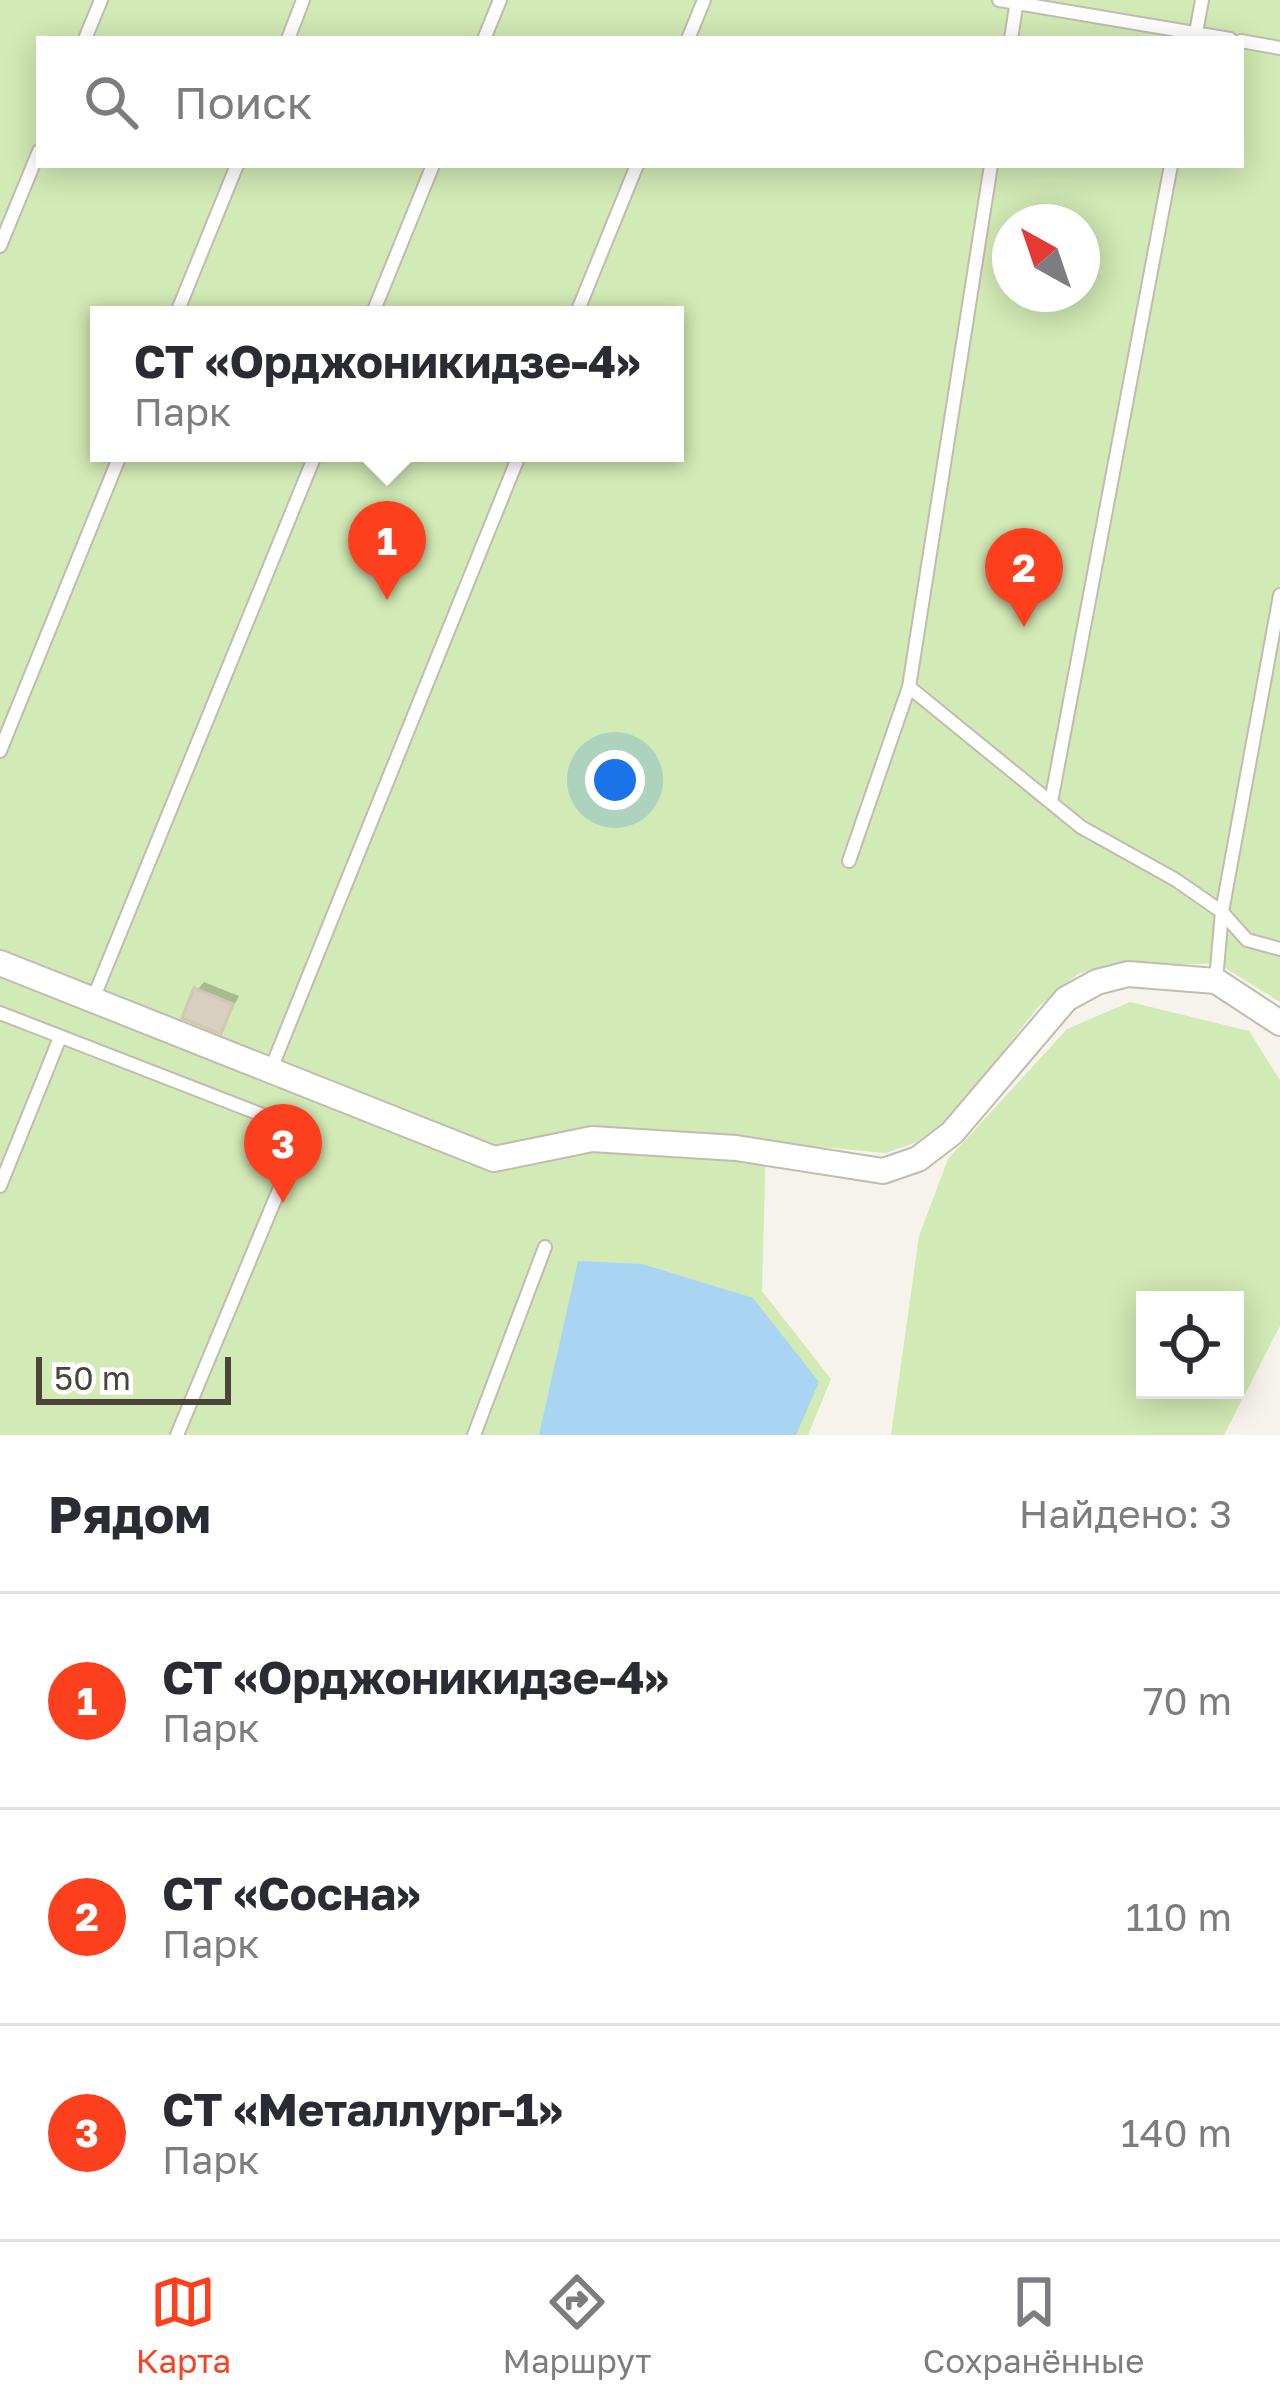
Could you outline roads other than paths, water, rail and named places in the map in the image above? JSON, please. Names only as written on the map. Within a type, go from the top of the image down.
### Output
[{"type":"street","points":[[0,963],[494,1159],[592,1139],[736,1148],[883,1171],[918,1160],[952,1133],[1066,999],[1097,982],[1128,974],[1216,981],[1280,1024]]},
{"type":"lane","points":[[86,36],[100,0]]},
{"type":"lane","points":[[289,36],[303,0]]},
{"type":"lane","points":[[485,36],[500,0]]},
{"type":"lane","points":[[689,36],[704,0]]},
{"type":"lane","points":[[999,0],[1195,36],[1202,0]]},
{"type":"lane","points":[[1011,36],[1017,2]]},
{"type":"lane","points":[[1244,42],[1280,48]]},
{"type":"lane","points":[[0,246],[36,158]]},
{"type":"lane","points":[[180,306],[236,168]]},
{"type":"lane","points":[[376,306],[432,168]]},
{"type":"lane","points":[[580,306],[636,168]]},
{"type":"lane","points":[[848,861],[909,686],[991,168]]},
{"type":"lane","points":[[1051,802],[1170,168]]},
{"type":"lane","points":[[0,751],[117,462]]},
{"type":"lane","points":[[92,1000],[312,462]]},
{"type":"lane","points":[[271,1070],[516,462]]},
{"type":"lane","points":[[1216,981],[1222,912],[1280,595]]},
{"type":"lane","points":[[909,686],[1081,827],[1222,912],[1247,940],[1280,949]]},
{"type":"lane","points":[[0,1013],[59,1040],[278,1121],[296,1149],[177,1435]]},
{"type":"lane","points":[[0,1186],[59,1040]]},
{"type":"lane","points":[[474,1435],[545,1247]]},
{"type":"water","points":[[578,1261],[642,1264],[753,1298],[819,1382],[796,1435],[539,1435]]},
{"type":"place","name":"СТ «Орджоникидзе-4»","points":[[387,600]]},
{"type":"place","name":"СТ «Сосна»","points":[[1024,627]]},
{"type":"place","name":"СТ «Металлург-1»","points":[[283,1203]]}]
